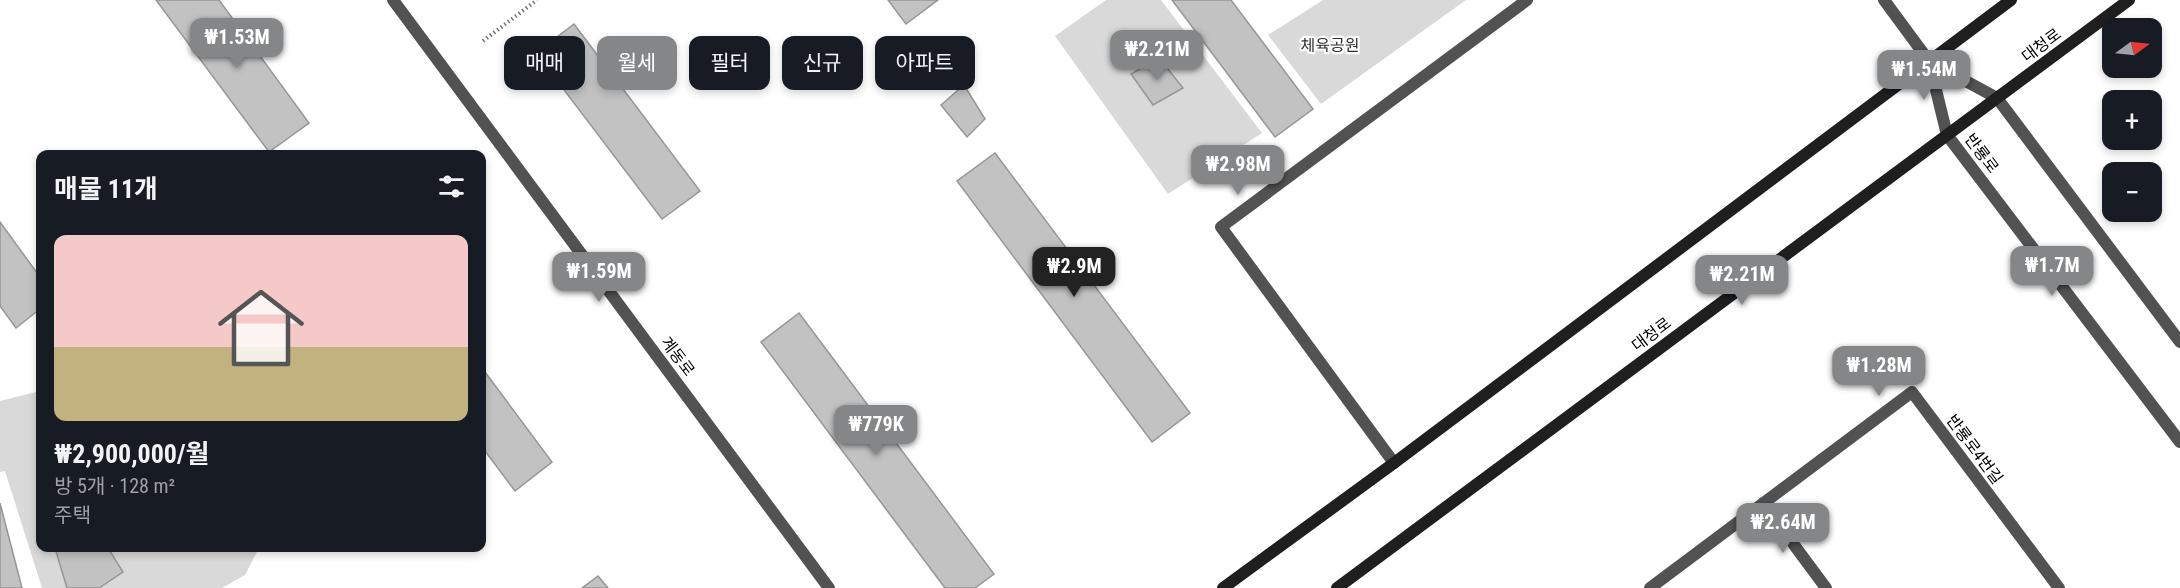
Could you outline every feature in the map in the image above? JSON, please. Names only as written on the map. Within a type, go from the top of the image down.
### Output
[{"type":"main road","points":[[1223,588],[1394,463],[2011,0]]},
{"type":"main road","name":"대청로","points":[[1337,588],[2128,0]]},
{"type":"street","name":"계동로","points":[[393,0],[829,588]]},
{"type":"street","points":[[1394,463],[1221,227],[1527,0]]},
{"type":"street","points":[[1884,0],[1929,61],[1996,98],[2180,342]]},
{"type":"street","name":"반룡로","points":[[1929,61],[1947,135],[2180,442]]},
{"type":"street","name":"반룡로4번길","points":[[1650,588],[1912,392],[2059,588]]},
{"type":"street","points":[[1763,503],[1826,588]]},
{"type":"path","points":[[483,41],[537,0]]},
{"type":"green space","points":[[1106,0],[1161,0],[1262,133],[1168,194],[1055,36]]},
{"type":"green space","name":"체육공원","points":[[1323,0],[1466,0],[1321,104],[1268,35]]},
{"type":"green space","points":[[36,392],[36,552],[257,552],[245,575],[222,588],[42,588],[5,471],[0,472],[0,401]]},
{"type":"building","points":[[156,0],[219,0],[309,123],[272,150],[268,150]]},
{"type":"building","points":[[888,0],[938,0],[906,24]]},
{"type":"building","points":[[1172,0],[1231,0],[1313,109],[1275,137]]},
{"type":"building","points":[[574,24],[583,36],[558,36]]},
{"type":"building","points":[[585,39],[597,54],[597,90],[624,90],[700,191],[662,219],[564,90],[585,90]]},
{"type":"building","points":[[1159,58],[1183,88],[1153,105],[1131,74]]},
{"type":"building","points":[[958,90],[967,90],[985,119],[967,137],[941,105]]},
{"type":"building","points":[[995,153],[1190,413],[1152,442],[957,181]]},
{"type":"building","points":[[0,222],[36,272],[36,312],[16,328],[0,306]]},
{"type":"building","points":[[799,313],[994,574],[975,588],[945,588],[761,342]]},
{"type":"building","points":[[486,373],[552,462],[515,491],[486,452]]},
{"type":"building","points":[[0,503],[22,588],[0,588]]},
{"type":"building","points":[[56,552],[110,552],[123,572],[99,588],[67,588]]},
{"type":"building","points":[[598,576],[608,588],[582,588]]}]
